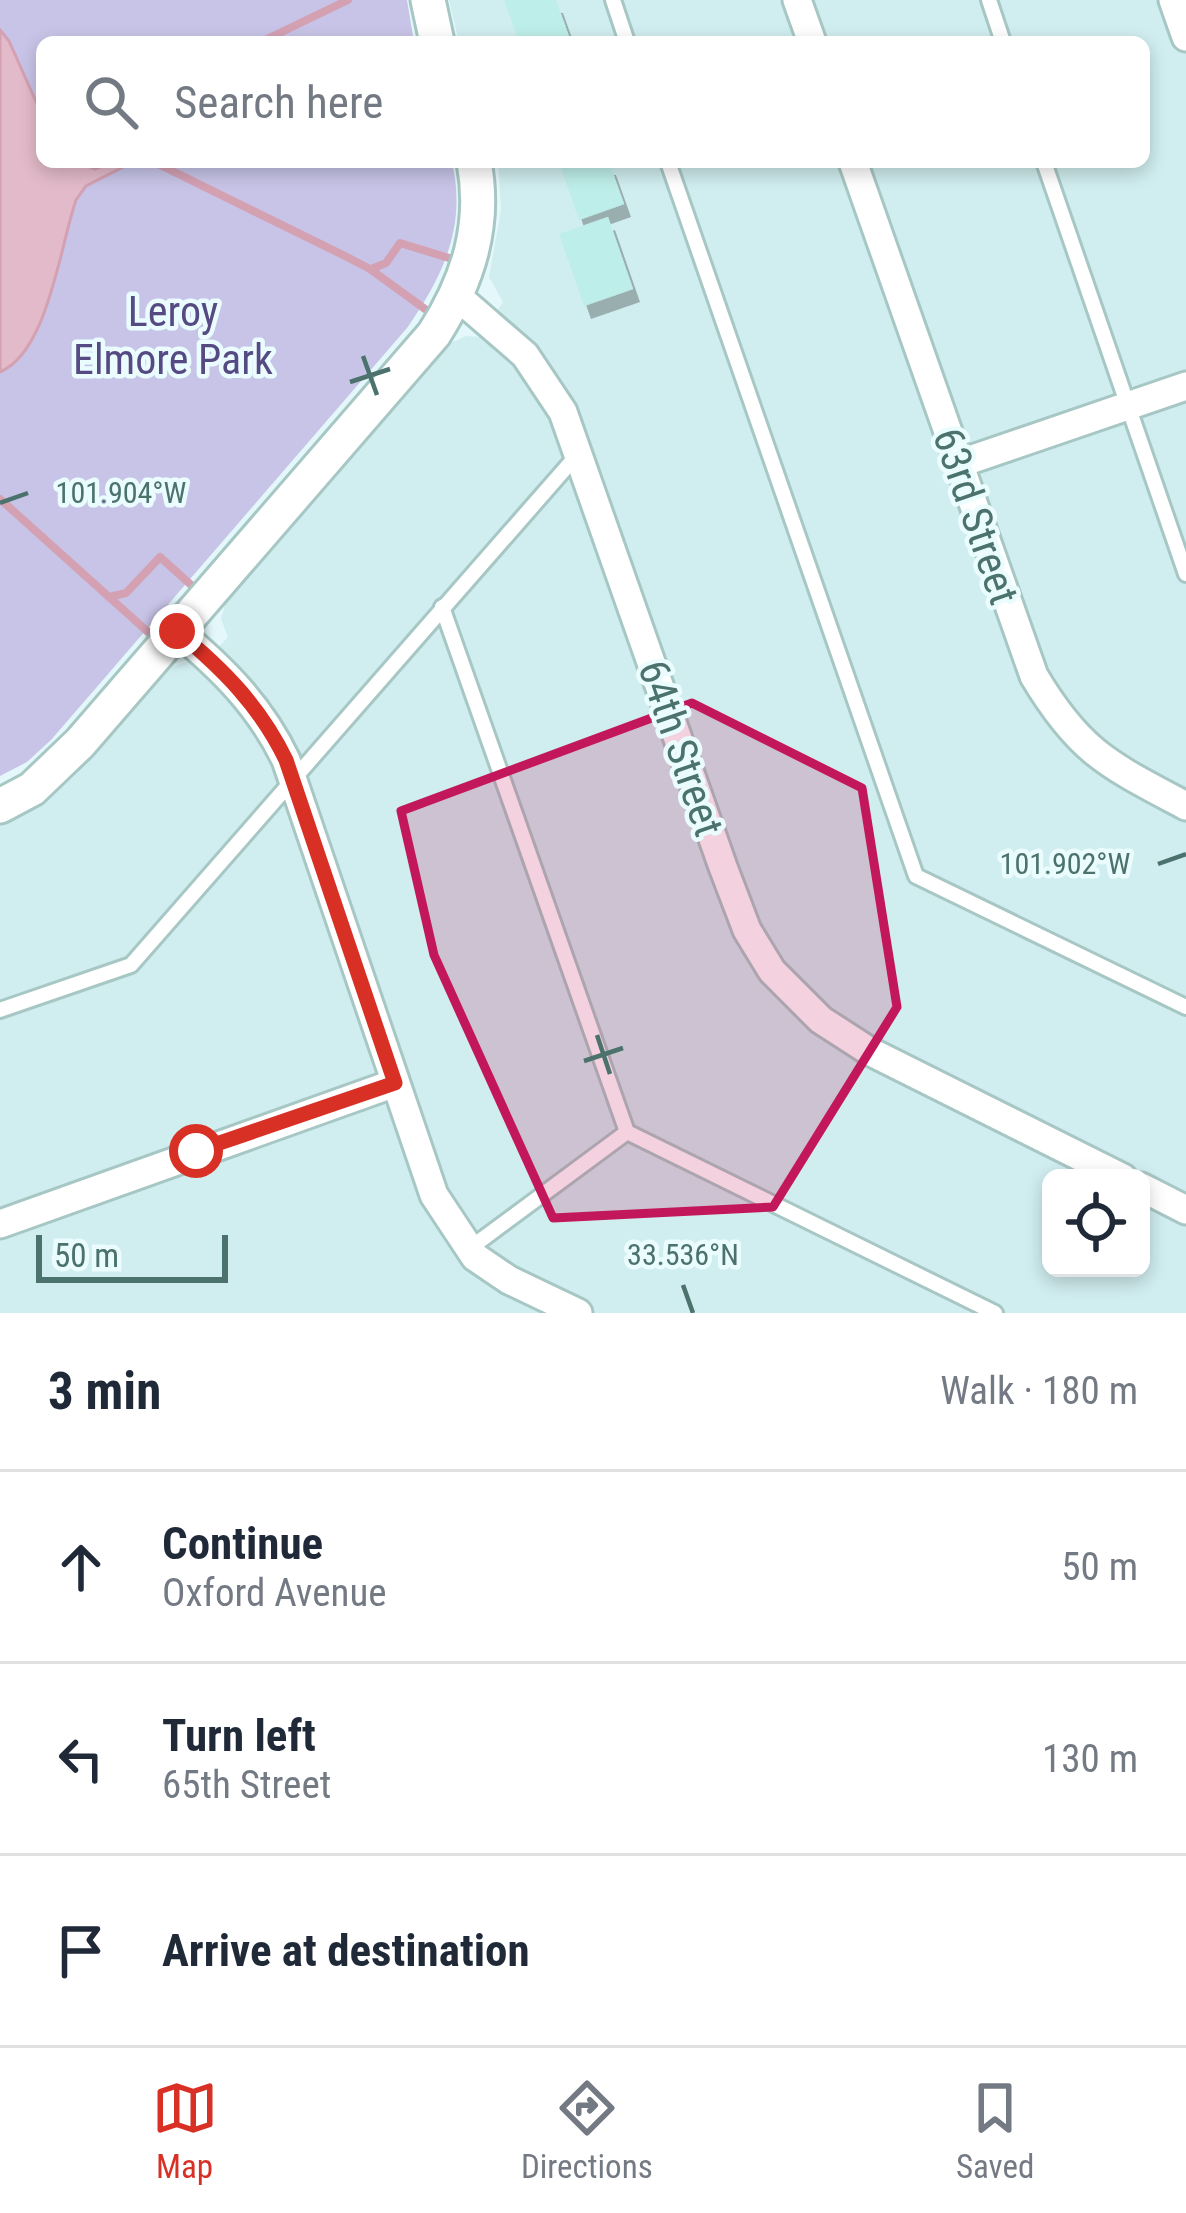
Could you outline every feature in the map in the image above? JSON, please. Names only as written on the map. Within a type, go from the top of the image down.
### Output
[{"type":"street","points":[[428,0],[436,36]]},
{"type":"street","points":[[797,0],[810,36]]},
{"type":"street","points":[[1173,0],[1186,37]]},
{"type":"street","points":[[0,806],[32,789],[80,743],[434,334],[458,297],[478,220],[474,168]]},
{"type":"street","name":"63rd Street","points":[[856,168],[1018,639],[1054,710],[1103,762],[1186,806]]},
{"type":"street","name":"64th Street","points":[[458,297],[525,355],[563,412],[723,868],[748,930],[772,971],[821,1020],[869,1051],[1105,1169]]},
{"type":"street","points":[[958,464],[1186,386]]},
{"type":"street","points":[[177,631],[221,668],[268,722],[292,778],[434,1195],[469,1250],[509,1280],[578,1313]]},
{"type":"street","points":[[0,1223],[395,1083]]},
{"type":"street","points":[[1150,1192],[1186,1210]]},
{"type":"lane","points":[[613,0],[625,36]]},
{"type":"lane","points":[[989,0],[1001,36]]},
{"type":"lane","points":[[670,168],[916,876],[1186,1007]]},
{"type":"lane","points":[[1046,168],[1186,574]]},
{"type":"lane","points":[[0,1010],[131,964],[578,454]]},
{"type":"lane","points":[[442,607],[627,1132],[995,1313]]},
{"type":"lane","points":[[469,1250],[627,1132]]},
{"type":"highlighted area","points":[[692,703],[862,788],[897,1007],[773,1207],[553,1218],[434,955],[401,811]]},
{"type":"shaded area","points":[[449,0],[1186,0],[1186,1313],[0,1313],[0,822],[44,800],[72,778],[170,668],[186,662],[201,666],[228,637],[221,619],[226,601],[449,344],[466,336],[480,337],[503,302],[489,277],[501,210],[498,168],[1150,168],[1150,36],[458,36]]},
{"type":"shaded area","points":[[0,30],[36,102],[36,168],[121,168],[86,186],[76,200],[41,321],[16,361],[0,372]]},
{"type":"green space","name":"Leroy Elmore Park","points":[[0,0],[407,0],[413,36],[36,36],[36,168],[453,168],[456,208],[441,270],[407,328],[51,740],[27,762],[0,776]]},
{"type":"building","points":[[504,0],[556,0],[569,36],[517,36]]},
{"type":"building","points":[[561,168],[611,168],[624,204],[579,220]]},
{"type":"building","points":[[608,217],[633,289],[584,306],[559,234]]},
{"type":"waterway","points":[[273,36],[348,0]]},
{"type":"waterway","points":[[166,168],[370,269],[436,317]]},
{"type":"waterway","points":[[371,269],[386,263],[400,243],[462,262]]},
{"type":"waterway","points":[[0,499],[158,641]]},
{"type":"waterway","points":[[109,597],[126,593],[160,557],[200,593]]},
{"type":"route","points":[[177,631],[221,668],[268,722],[286,760],[395,1083],[196,1151]]}]
